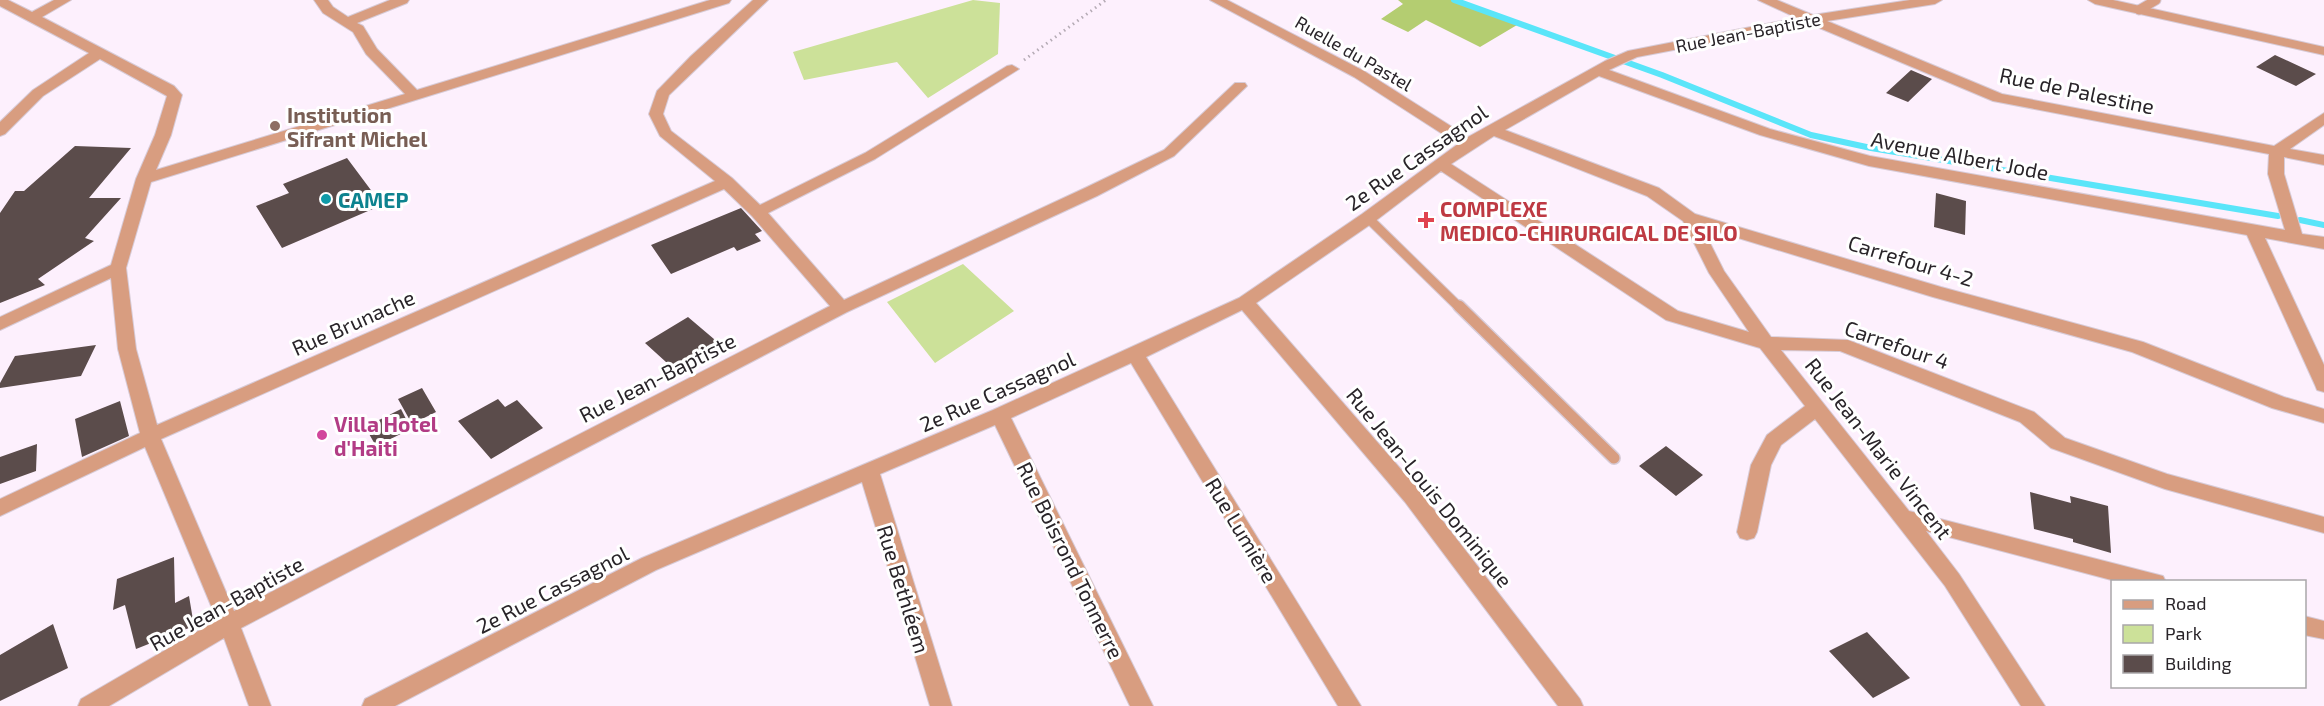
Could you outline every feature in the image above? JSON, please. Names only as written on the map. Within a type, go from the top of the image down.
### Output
[{"type":"street","points":[[31,18],[64,0]]},
{"type":"street","points":[[321,0],[328,10],[358,28],[371,51],[415,96]]},
{"type":"street","points":[[347,22],[402,0]]},
{"type":"street","points":[[144,179],[724,0]]},
{"type":"street","points":[[761,0],[696,59],[662,94],[656,114],[665,133],[726,182],[758,212],[842,308]]},
{"type":"street","name":"Ruelle du Pastel","points":[[1216,0],[1359,74],[1468,144]]},
{"type":"street","name":"Rue de Palestine","points":[[1765,0],[1998,98],[2324,160]]},
{"type":"street","name":"Rue Jean-Baptiste","points":[[1604,67],[1633,54],[1809,20],[1935,0]]},
{"type":"street","points":[[2095,0],[2324,51]]},
{"type":"street","points":[[0,1],[169,88],[175,95],[163,135],[144,179],[118,268],[127,349],[150,436],[229,624],[260,706]]},
{"type":"street","points":[[0,131],[39,93],[99,53]]},
{"type":"street","name":"2e Rue Cassagnol","points":[[377,705],[649,564],[1000,415],[1245,302],[1368,218],[1468,144],[1604,67]]},
{"type":"street","name":"Avenue Albert Jode","points":[[1604,67],[1765,132],[1869,160],[2324,243]]},
{"type":"street","points":[[758,212],[870,156],[1012,69]]},
{"type":"street","name":"Rue Jean-Baptiste","points":[[89,706],[229,624],[842,308],[1091,192],[1169,153],[1240,86]]},
{"type":"street","points":[[2295,237],[2276,174],[2277,151],[2324,118]]},
{"type":"street","name":"Carrefour 4-2","points":[[1492,130],[1653,192],[1689,218],[1939,292],[2137,347],[2279,404],[2324,416]]},
{"type":"street","name":"Carrefour 4","points":[[1441,164],[1672,316],[1766,344],[1842,345],[2027,417],[2058,443],[2165,481],[2324,525]]},
{"type":"street","name":"Rue Brunache","points":[[0,508],[150,436],[726,182]]},
{"type":"street","name":"Rue Jean-Marie Vincent","points":[[1689,218],[1717,273],[1766,344],[1952,580],[2034,706]]},
{"type":"street","points":[[2253,229],[2324,385]]},
{"type":"street","points":[[0,324],[118,268]]},
{"type":"street","name":"Rue Jean-Louis Dominique","points":[[1245,302],[1412,496],[1572,706]]},
{"type":"street","name":"Rue Lumière","points":[[1135,354],[1350,706]]},
{"type":"street","points":[[1747,532],[1761,465],[1774,440],[1816,408]]},
{"type":"street","name":"Rue Boisrond Tonnerre","points":[[1000,415],[1142,706]]},
{"type":"street","name":"Rue Bethléem","points":[[868,471],[941,706]]},
{"type":"street","points":[[1902,517],[2148,580]]},
{"type":"street","points":[[2306,626],[2324,630]]},
{"type":"lane","points":[[2139,10],[2156,0]]},
{"type":"lane","points":[[1368,218],[1614,458]]},
{"type":"path","points":[[1012,69],[1106,0]]},
{"type":"green space","points":[[973,0],[1000,3],[998,54],[928,98],[897,62],[804,80],[793,52]]},
{"type":"green space","points":[[1398,0],[1452,0],[1517,25],[1480,47],[1426,20],[1408,32],[1381,19],[1403,4]]},
{"type":"green space","points":[[963,264],[1014,311],[935,363],[887,302]]},
{"type":"building","points":[[2275,55],[2316,74],[2296,86],[2256,67]]},
{"type":"building","points":[[1911,70],[1932,79],[1908,102],[1886,93]]},
{"type":"building","points":[[75,146],[131,148],[89,198],[121,198],[85,238],[94,241],[38,279],[45,285],[0,303],[0,213],[15,191],[24,191]]},
{"type":"building","name":"CAMEP","points":[[347,158],[382,205],[282,248],[256,206],[289,193],[283,184]]},
{"type":"building","points":[[1936,193],[1966,201],[1965,235],[1934,227]]},
{"type":"building","points":[[741,208],[762,231],[755,234],[761,241],[737,251],[734,247],[671,274],[651,245]]},
{"type":"building","points":[[688,317],[721,345],[677,372],[645,343]]},
{"type":"building","points":[[96,345],[81,376],[0,388],[0,383],[15,356]]},
{"type":"building","points":[[422,388],[436,412],[412,424],[398,399]]},
{"type":"building","points":[[498,399],[505,407],[517,400],[543,428],[491,459],[458,421]]},
{"type":"building","points":[[120,401],[129,436],[82,457],[75,419]]},
{"type":"building","points":[[401,409],[411,429],[376,446],[365,427]]},
{"type":"building","points":[[37,444],[36,471],[0,484],[0,457]]},
{"type":"building","points":[[1666,446],[1703,475],[1676,496],[1639,466]]},
{"type":"building","points":[[2030,492],[2071,503],[2070,496],[2108,506],[2111,553],[2073,542],[2073,539],[2034,529]]},
{"type":"building","points":[[174,557],[175,603],[189,596],[194,626],[136,649],[125,605],[113,610],[117,579]]},
{"type":"building","points":[[53,624],[68,668],[0,701],[0,655]]},
{"type":"building","points":[[1867,632],[1910,678],[1873,698],[1829,651]]},
{"type":"waterway","points":[[1454,0],[1662,75],[1811,135],[1871,148],[2278,216]]},
{"type":"waterway","points":[[2300,220],[2324,225]]},
{"type":"place","name":"Institution Sifrant Michel","points":[[275,126]]},
{"type":"place","name":"CAMEP","points":[[326,199]]},
{"type":"place","name":"COMPLEXE MEDICO-CHIRURGICAL DE SILO","points":[[1426,220]]},
{"type":"place","name":"Villa Hotel d'Haiti","points":[[322,435]]}]
